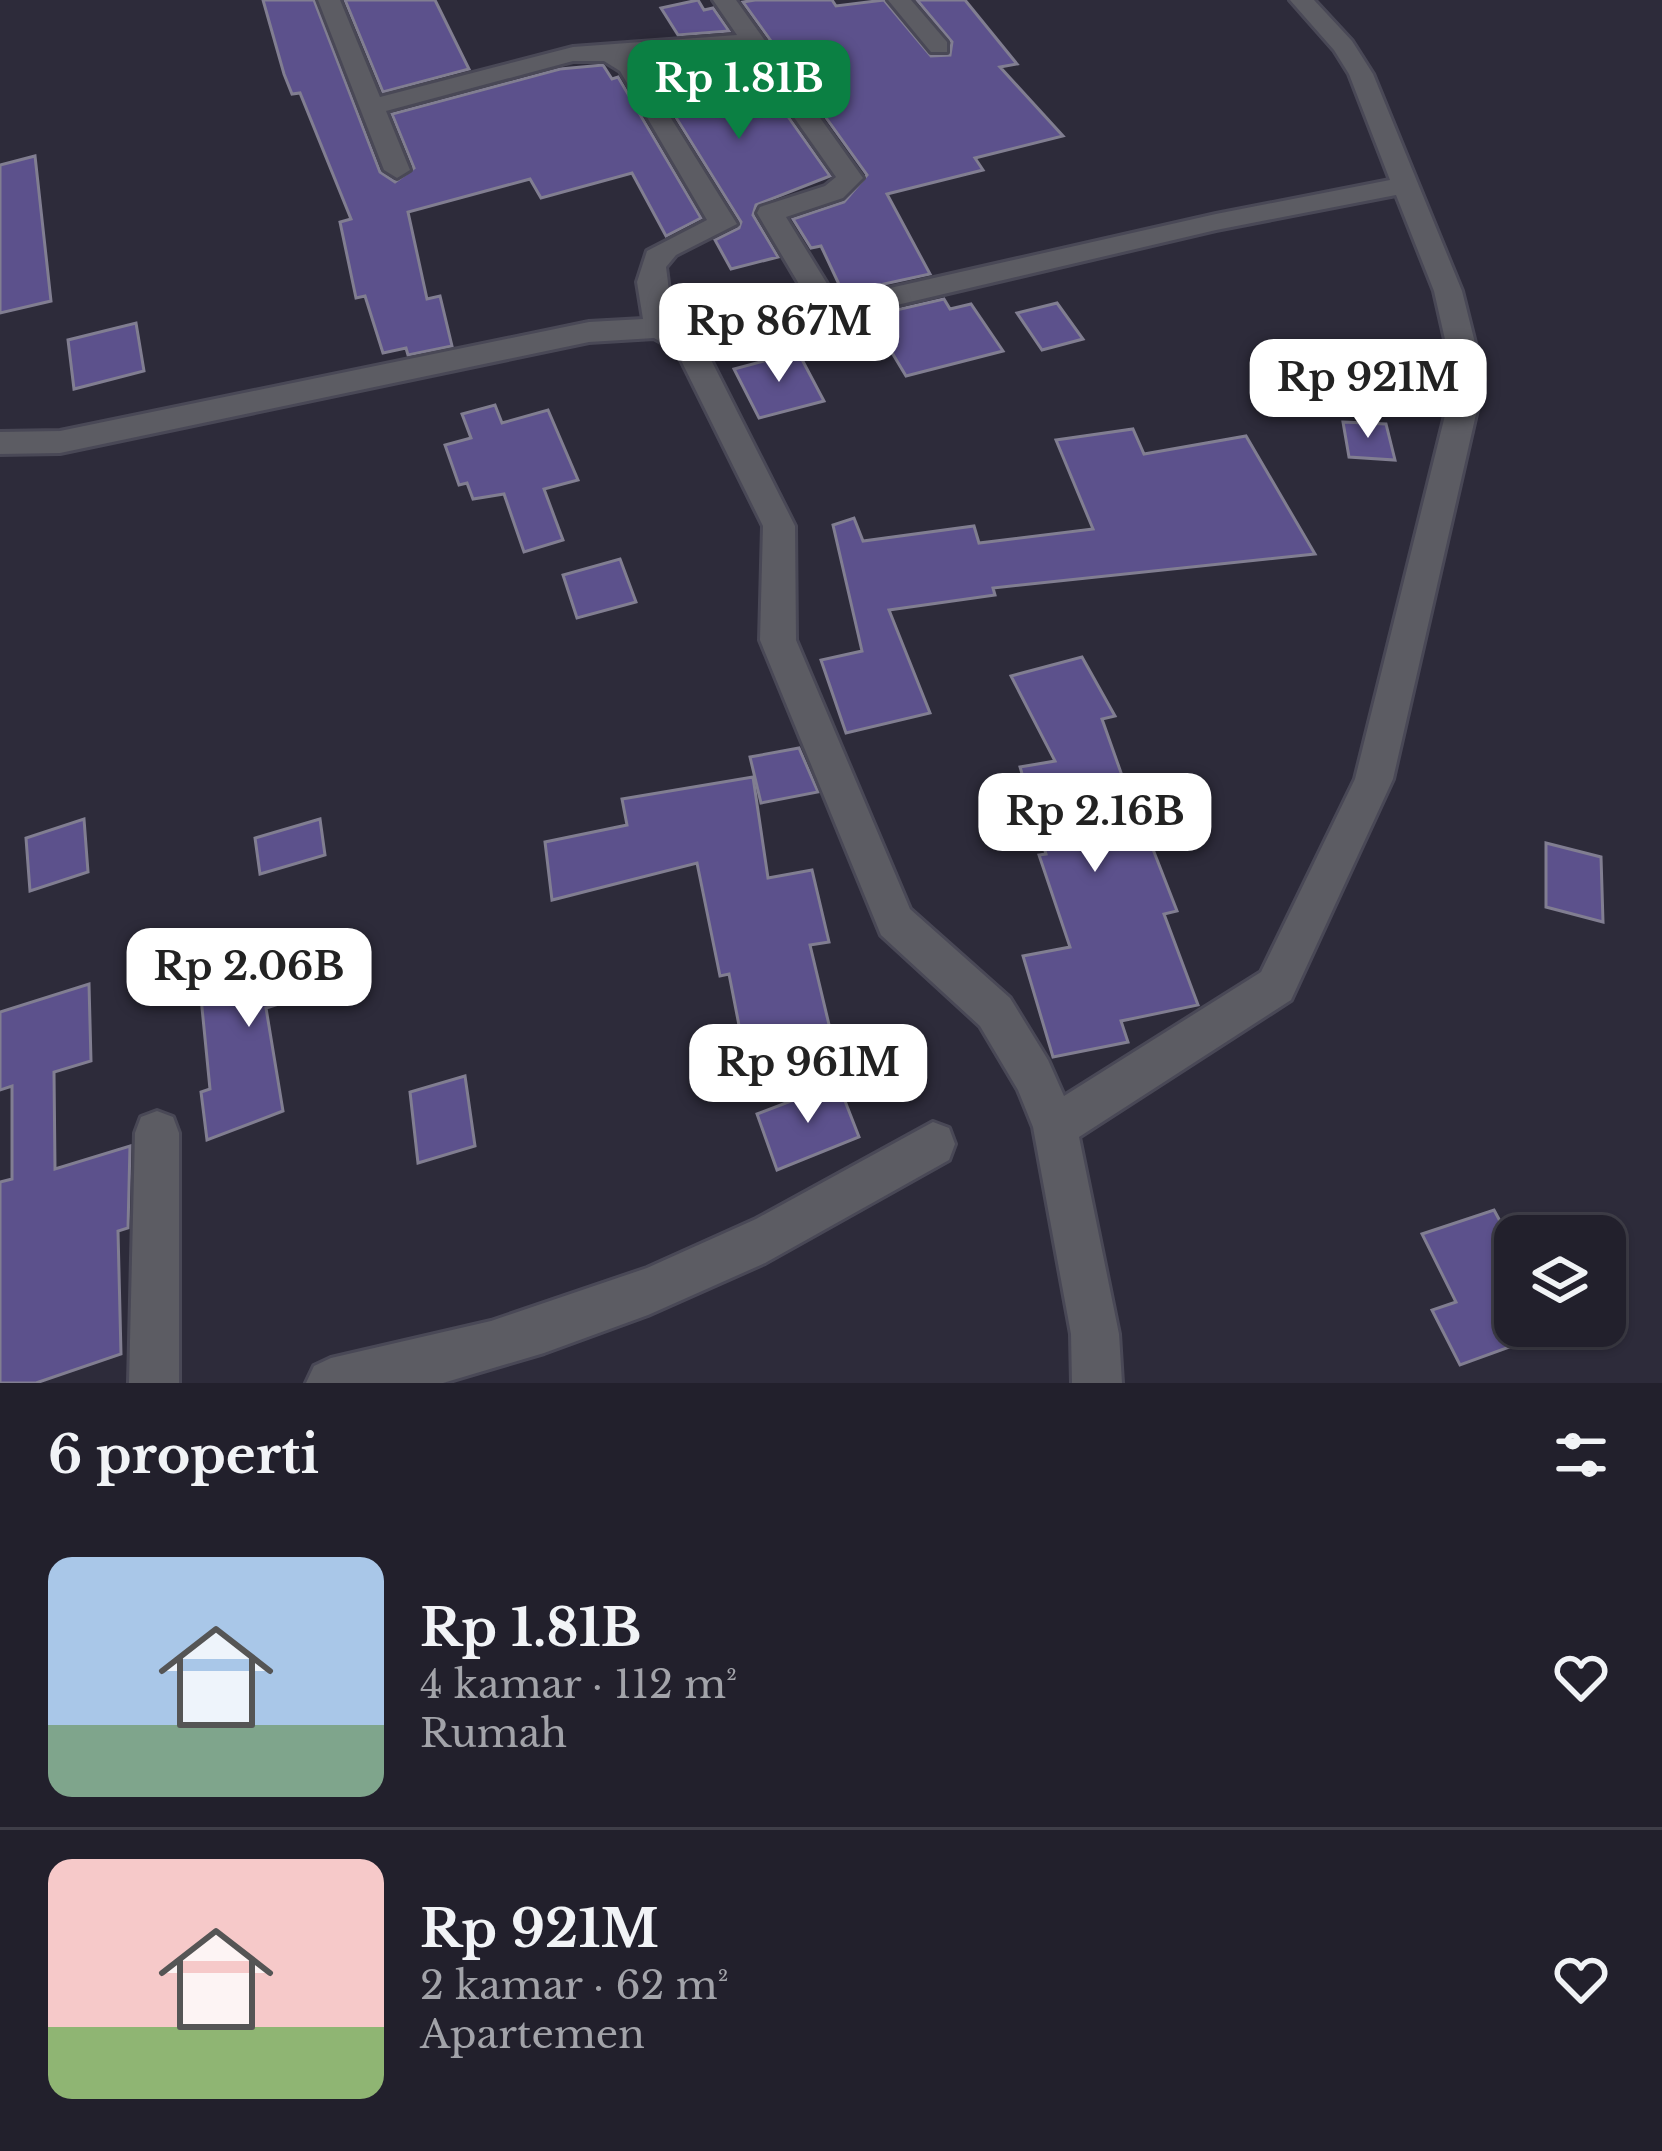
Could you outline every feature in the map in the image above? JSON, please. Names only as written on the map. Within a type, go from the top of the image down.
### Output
[{"type":"street","points":[[329,0],[397,170]]},
{"type":"street","points":[[724,0],[850,178],[834,192],[723,224],[666,248],[647,272],[674,336],[779,526],[778,640],[895,922],[995,1012],[1033,1075],[1055,1127],[1095,1334],[1097,1383]]},
{"type":"street","points":[[899,0],[939,47]]},
{"type":"street","points":[[1055,1127],[1276,986],[1374,779],[1469,379],[1448,290],[1361,74],[1344,46],[1301,0]]},
{"type":"street","points":[[371,106],[573,54],[752,40]]},
{"type":"street","points":[[609,54],[628,66],[723,224]]},
{"type":"street","points":[[0,443],[60,442],[589,332],[674,336],[831,314],[1216,222],[1405,185]]},
{"type":"street","points":[[770,213],[831,314]]},
{"type":"street","points":[[154,1383],[157,1133]]},
{"type":"street","points":[[331,1383],[419,1367],[598,1309],[748,1247],[933,1144]]},
{"type":"building","points":[[263,0],[314,0],[380,172],[395,182],[414,168],[392,114],[560,69],[603,65],[612,79],[618,77],[701,218],[666,236],[632,173],[541,198],[530,179],[408,212],[427,299],[440,296],[452,346],[408,355],[406,348],[383,353],[365,296],[356,298],[340,222],[351,219],[300,93],[292,94]]},
{"type":"building","points":[[345,0],[435,0],[469,69],[383,92]]},
{"type":"building","points":[[698,0],[704,10],[713,8],[729,31],[678,35],[661,8]]},
{"type":"building","points":[[832,0],[836,6],[884,0],[931,56],[950,55],[952,42],[917,0],[965,0],[1017,64],[1000,67],[1063,136],[975,158],[983,170],[887,194],[930,274],[843,293],[821,246],[811,248],[793,219],[844,202],[867,175],[743,2]]},
{"type":"building","points":[[744,54],[830,176],[756,205],[753,215],[778,257],[731,269],[715,240],[739,228],[741,222],[647,71],[693,58]]},
{"type":"building","points":[[35,156],[51,301],[0,313],[0,165]]},
{"type":"building","points":[[944,299],[950,309],[971,304],[1003,351],[906,376],[870,316]]},
{"type":"building","points":[[1057,303],[1083,339],[1042,350],[1017,313]]},
{"type":"building","points":[[136,323],[144,371],[74,389],[68,340]]},
{"type":"building","points":[[798,352],[824,401],[759,418],[734,369]]},
{"type":"building","points":[[495,405],[502,423],[548,410],[578,480],[544,489],[563,540],[524,552],[504,494],[473,499],[467,483],[459,485],[445,445],[471,438],[462,414]]},
{"type":"building","points":[[1343,422],[1386,424],[1395,460],[1349,457]]},
{"type":"building","points":[[1133,429],[1144,454],[1246,436],[1315,554],[993,588],[995,595],[889,610],[930,713],[846,733],[821,660],[862,651],[833,525],[854,518],[863,541],[974,526],[979,543],[1093,529],[1056,440]]},
{"type":"building","points":[[620,559],[636,602],[577,618],[563,575]]},
{"type":"building","points":[[1082,657],[1115,716],[1102,719],[1143,835],[1147,834],[1177,911],[1164,914],[1198,1005],[1121,1021],[1128,1042],[1053,1057],[1023,956],[1070,947],[1039,855],[1046,854],[1020,767],[1055,761],[1011,676]]},
{"type":"building","points":[[799,748],[818,792],[761,803],[750,757]]},
{"type":"building","points":[[753,777],[768,878],[812,870],[829,942],[810,945],[831,1033],[744,1051],[729,974],[720,976],[697,863],[552,900],[545,842],[627,825],[622,799]]},
{"type":"building","points":[[84,819],[88,872],[30,891],[26,838]]},
{"type":"building","points":[[320,819],[325,855],[260,874],[255,838]]},
{"type":"building","points":[[1546,843],[1601,857],[1603,922],[1546,907]]},
{"type":"building","points":[[316,938],[323,990],[266,1008],[283,1111],[207,1140],[201,1092],[210,1089],[198,967],[257,948],[259,956]]},
{"type":"building","points":[[89,984],[91,1061],[54,1072],[55,1169],[130,1146],[128,1228],[118,1231],[121,1354],[36,1383],[0,1383],[0,1182],[12,1179],[12,1086],[0,1090],[0,1012]]},
{"type":"building","points":[[465,1076],[475,1146],[418,1163],[410,1092]]},
{"type":"building","points":[[838,1083],[859,1137],[777,1170],[757,1114]]},
{"type":"building","points":[[1494,1210],[1494,1347],[1510,1347],[1460,1365],[1432,1310],[1456,1302],[1422,1234]]}]
